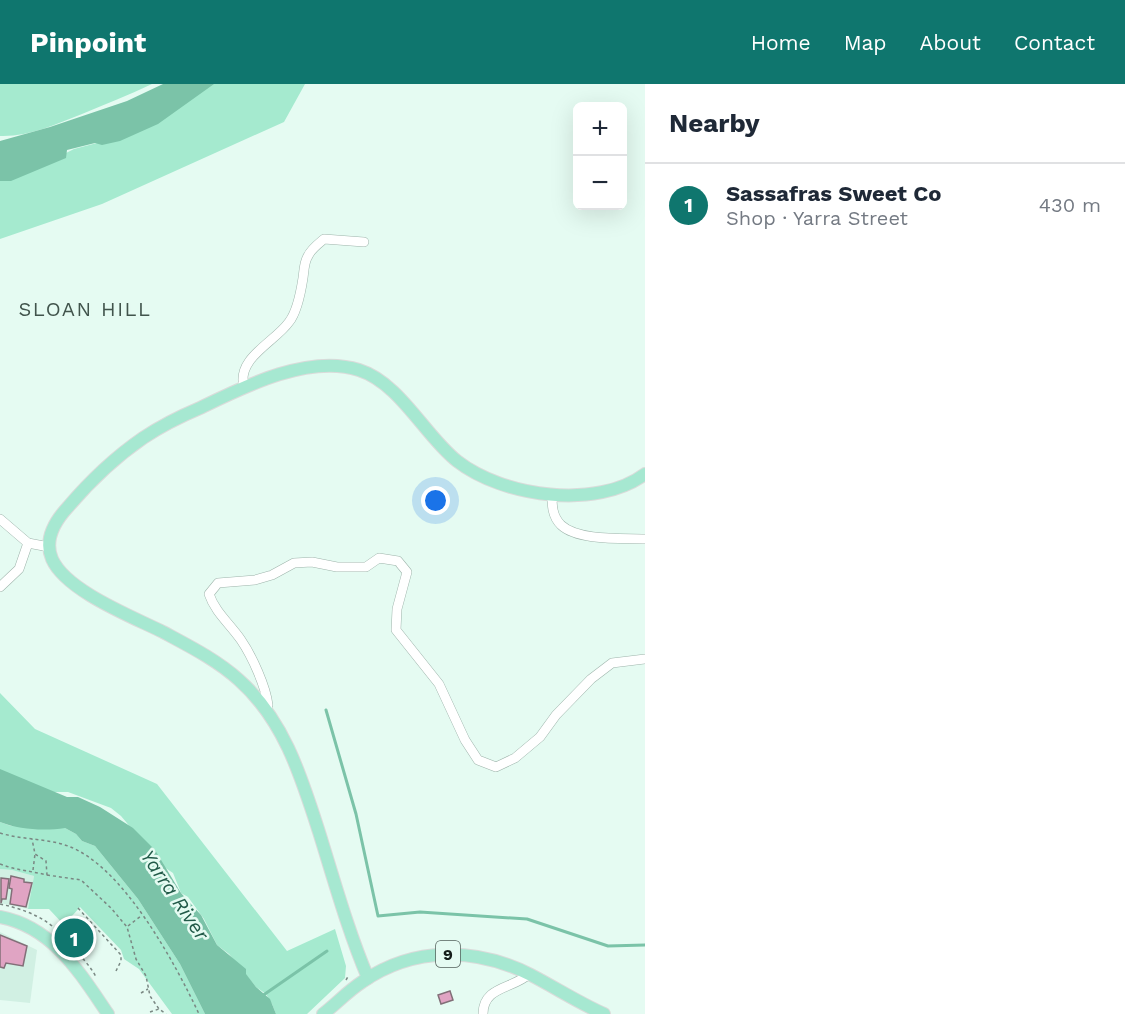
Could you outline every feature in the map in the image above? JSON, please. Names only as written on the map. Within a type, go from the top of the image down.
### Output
[{"type":"main road","points":[[368,978],[293,755],[266,708],[240,680],[215,662],[167,634],[106,604],[72,583],[60,572],[52,558],[49,537],[64,512],[95,475],[146,436],[244,387],[301,369],[333,366],[360,370],[379,381],[394,394],[457,461],[485,477],[512,488],[552,494],[606,493],[633,483],[645,474]]},
{"type":"main road","points":[[0,917],[37,931],[56,946],[74,965],[108,1014]]},
{"type":"main road","name":"9","points":[[323,1014],[368,978],[411,959],[437,953],[485,958],[530,974],[604,1014]]},
{"type":"street","points":[[244,387],[242,374],[245,367],[257,352],[273,340],[291,320],[302,285],[306,257],[313,248],[324,239],[363,242]]},
{"type":"street","points":[[552,494],[554,515],[561,525],[573,532],[587,536],[645,538]]},
{"type":"street","points":[[0,519],[28,543],[49,547]]},
{"type":"street","points":[[0,587],[19,569],[28,543]]},
{"type":"street","points":[[266,708],[267,693],[243,642],[213,606],[209,594],[218,583],[255,580],[272,575],[294,563],[312,562],[366,567],[379,558],[398,561],[407,572],[397,609],[396,630],[439,684],[465,740],[478,760],[496,767],[514,758],[540,737],[556,715],[591,679],[612,663],[645,659]]},
{"type":"street","points":[[483,1014],[484,1006],[491,994],[499,988],[522,981],[530,974]]},
{"type":"path","points":[[0,832],[69,846],[103,869],[130,898],[171,959],[199,1014]]},
{"type":"path","points":[[32,838],[35,854],[33,871]]},
{"type":"path","points":[[35,854],[46,861],[47,875]]},
{"type":"path","points":[[0,864],[81,880],[97,893],[127,927],[136,959],[146,976],[150,996],[159,1009],[166,1014]]},
{"type":"path","points":[[78,908],[121,955],[116,971]]},
{"type":"path","points":[[127,927],[141,915]]},
{"type":"path","points":[[141,993],[149,989]]},
{"type":"path","points":[[150,1012],[159,1009]]},
{"type":"shaded area","points":[[0,84],[152,84],[42,129],[11,136],[0,136]]},
{"type":"shaded area","points":[[210,84],[305,84],[284,122],[102,204],[0,239],[0,180],[74,149],[97,143]]},
{"type":"shaded area","points":[[0,693],[35,729],[157,784],[287,951],[335,929],[346,966],[345,978],[307,1014],[276,1014],[266,994],[256,987],[229,954],[217,945],[204,919],[188,897],[181,893],[173,873],[164,867],[121,816],[111,808],[68,792],[44,792],[0,773]]},
{"type":"shaded area","points":[[0,822],[11,826],[65,828],[76,834],[82,841],[95,846],[138,899],[180,964],[205,1014],[172,1014],[139,969],[124,959],[121,950],[80,907],[64,925],[49,909],[28,909],[34,876],[0,869]]},
{"type":"shaded area","points":[[0,869],[34,876],[28,909],[0,903]]},
{"type":"shaded area","points":[[0,932],[37,950],[30,1003],[0,1000]]},
{"type":"water","points":[[163,84],[214,84],[158,124],[120,141],[102,145],[95,143],[67,150],[66,158],[11,181],[0,181],[0,141],[127,101]]},
{"type":"water","name":"Yarra River","points":[[0,769],[67,797],[78,797],[100,807],[133,828],[155,850],[181,893],[201,915],[217,945],[246,969],[246,974],[256,987],[270,999],[276,1014],[205,1014],[180,964],[138,899],[95,846],[82,841],[76,834],[65,828],[32,829],[0,822]]},
{"type":"building","points":[[11,876],[32,883],[26,907],[10,904]]},
{"type":"building","points":[[1,878],[9,879],[6,899],[2,899],[1,903]]},
{"type":"building","points":[[80,919],[89,928],[76,947],[67,934]]},
{"type":"building","points":[[0,935],[27,946],[23,966],[6,963],[4,968],[0,967]]},
{"type":"building","points":[[450,991],[453,1000],[441,1004],[438,995]]},
{"type":"waterway","points":[[326,710],[356,814],[378,916],[420,912],[527,919],[608,946],[645,945]]},
{"type":"waterway","points":[[262,996],[327,951]]},
{"type":"place","name":"Sassafras Sweet Co","points":[[74,938]]},
{"type":"district","name":"SLOAN HILL","points":[[85,309]]}]
